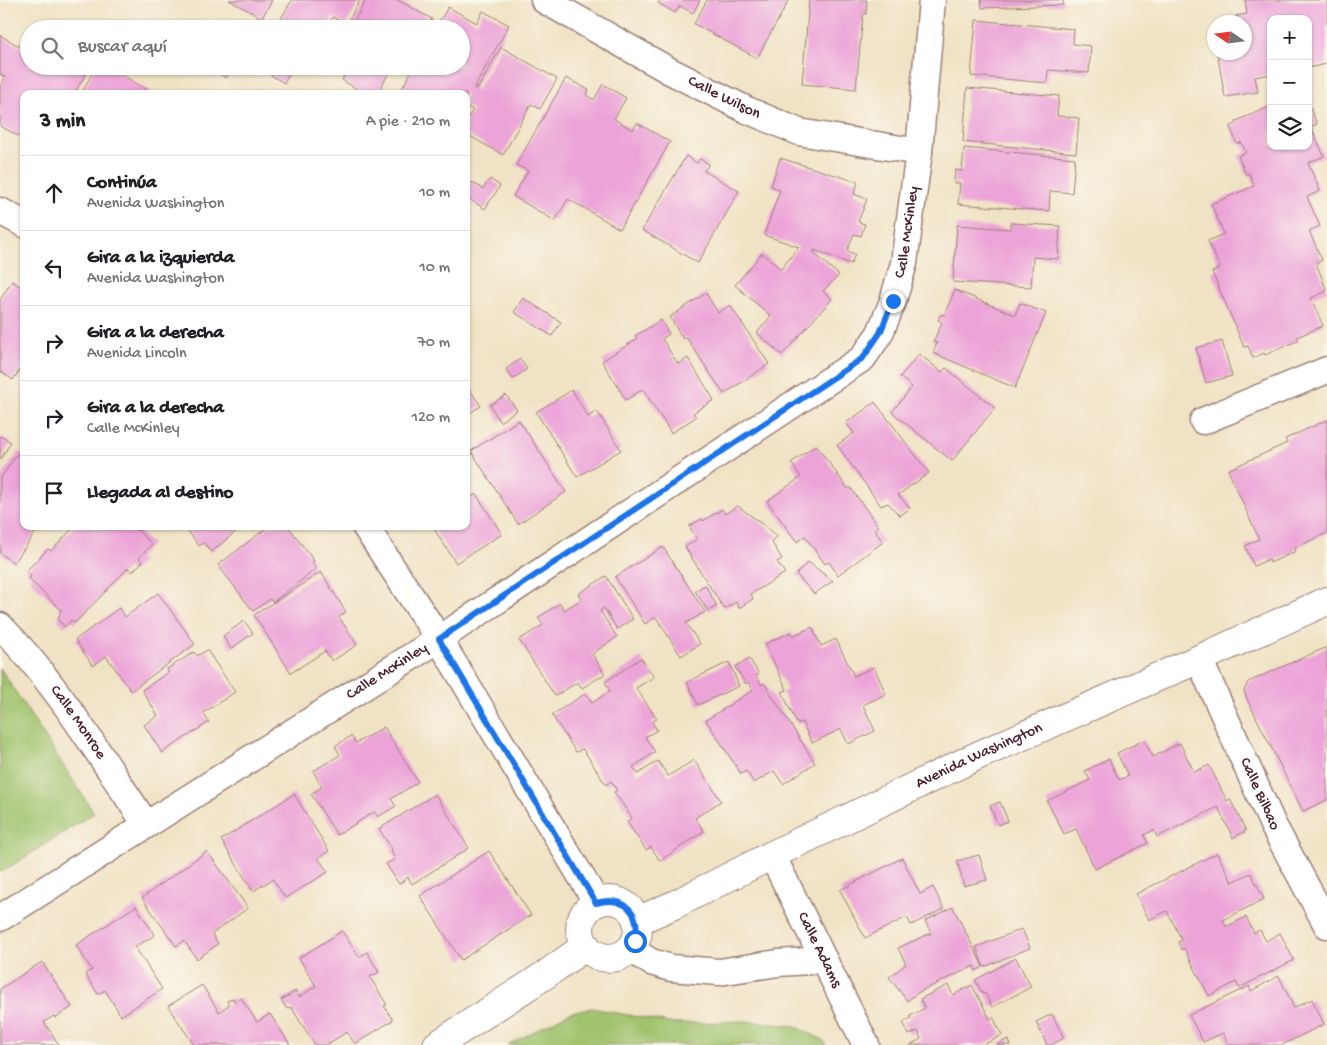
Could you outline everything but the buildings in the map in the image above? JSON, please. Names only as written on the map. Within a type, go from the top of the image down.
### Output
[{"type":"street","name":"Calle Wilson","points":[[544,0],[670,71],[747,110],[799,132],[919,152]]},
{"type":"street","name":"Calle McKinley","points":[[0,918],[439,639],[863,358],[880,333],[893,301],[904,263],[919,152],[932,0]]},
{"type":"street","points":[[0,211],[20,222]]},
{"type":"street","points":[[1203,421],[1327,370]]},
{"type":"street","points":[[368,530],[439,639],[596,903]]},
{"type":"street","name":"Avenida Washington","points":[[637,921],[676,904],[772,855],[979,755],[1199,660],[1327,602]]},
{"type":"street","name":"Calle Monroe","points":[[0,626],[21,647],[58,694],[146,824]]},
{"type":"street","name":"Calle Bilbao","points":[[1199,660],[1273,825],[1327,925]]},
{"type":"street","name":"Calle Adams","points":[[772,855],[866,1045]]},
{"type":"street","points":[[606,900],[616,901],[625,905],[633,912],[637,921],[638,931],[635,941],[630,950],[622,956],[607,958],[593,953],[581,937],[580,927],[588,909],[596,903],[606,900]]},
{"type":"street","points":[[437,1045],[586,946]]},
{"type":"street","points":[[630,950],[650,962],[671,968],[719,972],[778,963],[824,960]]},
{"type":"green space","points":[[0,668],[94,813],[0,873]]},
{"type":"green space","points":[[592,1008],[674,1024],[745,1021],[795,1026],[823,1040],[826,1045],[508,1045],[571,1012]]},
{"type":"route","points":[[635,941],[638,931],[637,921],[633,912],[625,905],[616,901],[606,900],[596,903],[439,639],[863,358],[880,333],[893,301]]}]
